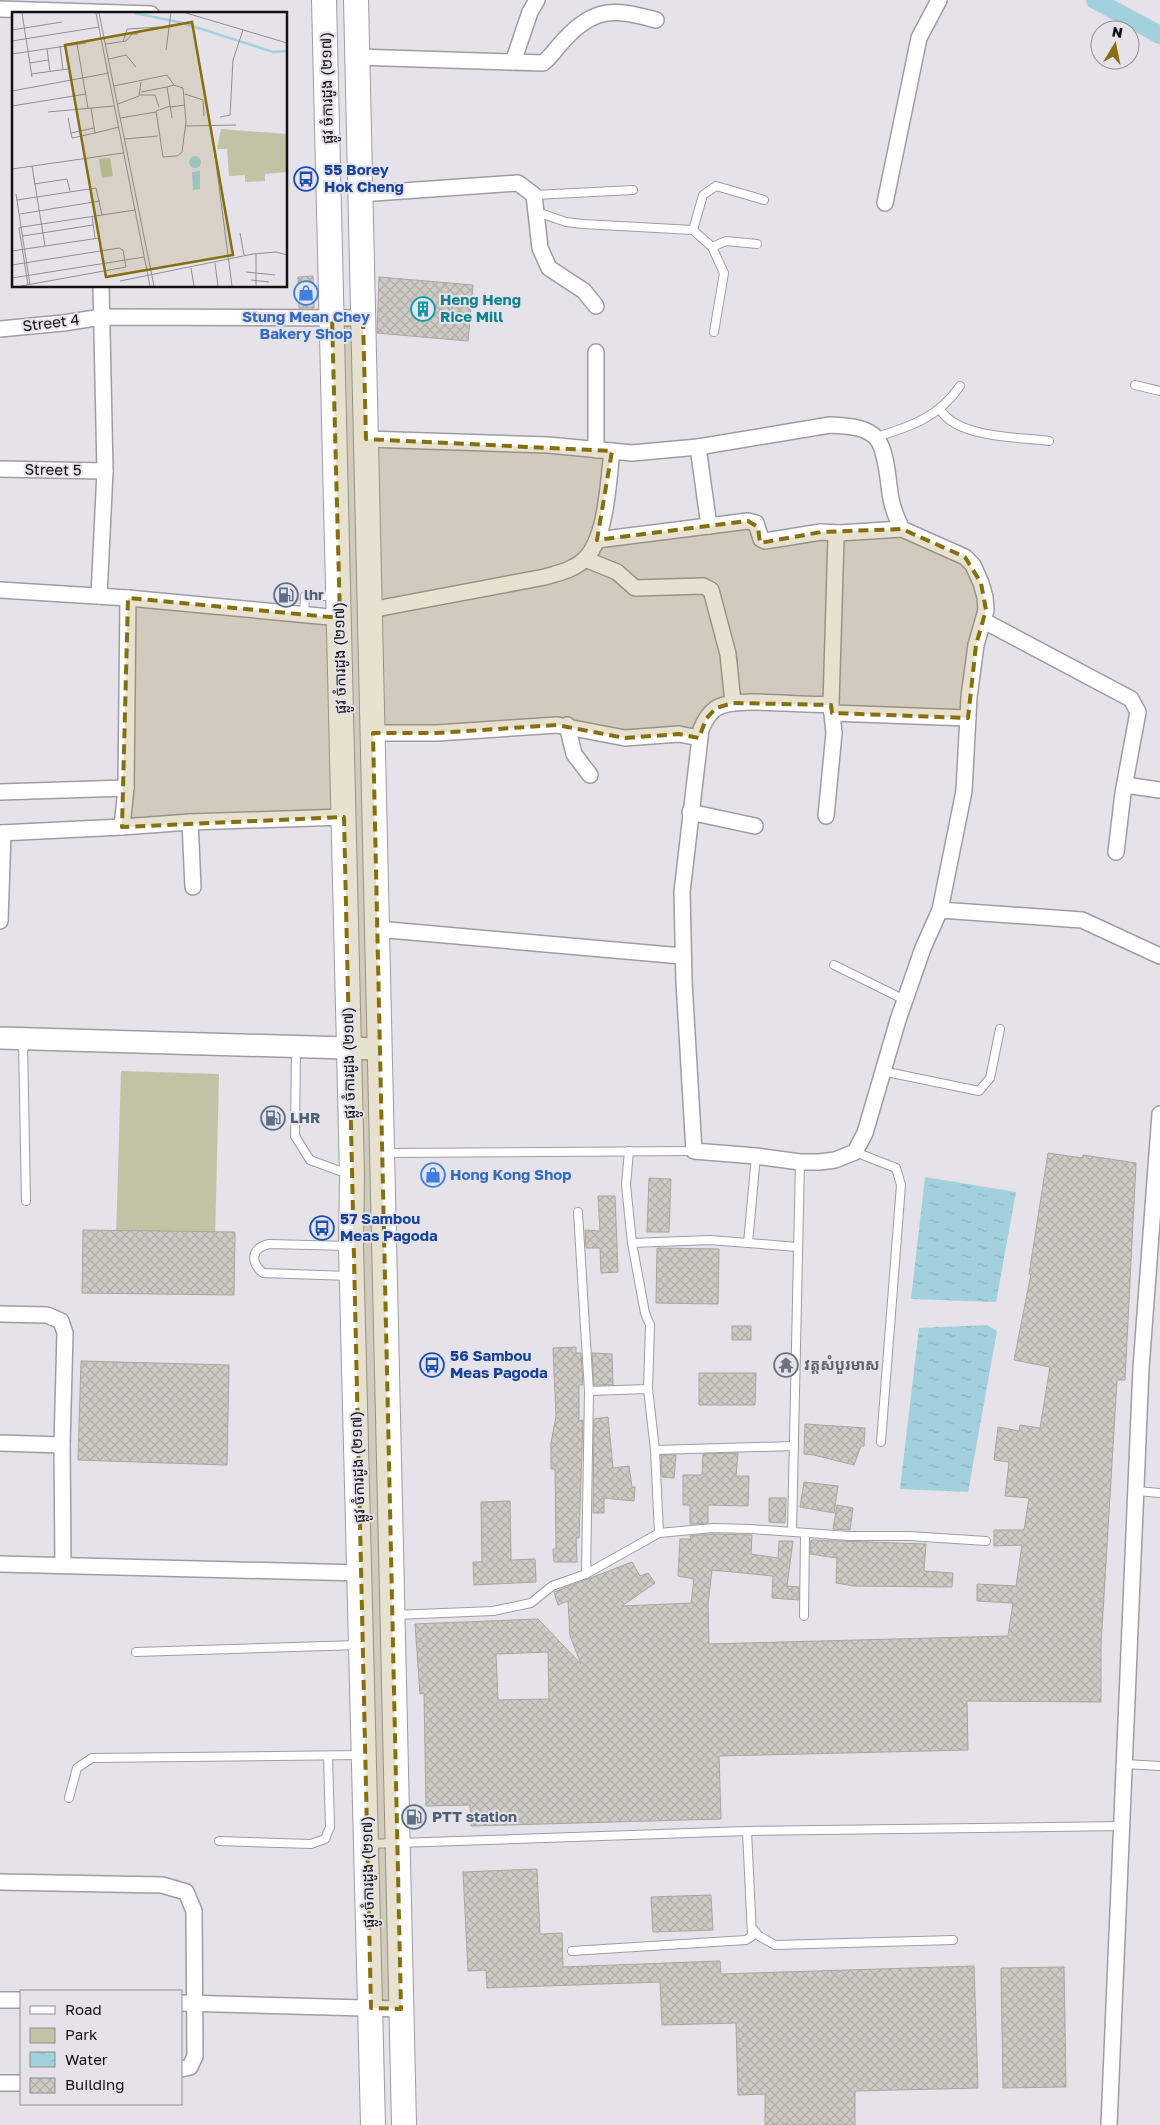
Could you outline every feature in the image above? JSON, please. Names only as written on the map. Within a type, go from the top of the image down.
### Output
[{"type":"main road","name":"ផ្លូវ ចំការដូង (២១៧)","points":[[324,0],[340,607],[352,1175],[351,1246],[374,2125]]},
{"type":"main road","name":"ផ្លូវ ចំការដូង (២១៧)","points":[[356,0],[404,2125]]},
{"type":"street","points":[[513,62],[530,12],[537,0]]},
{"type":"street","points":[[885,203],[919,38],[939,0]]},
{"type":"street","points":[[0,9],[76,12]]},
{"type":"street","points":[[358,57],[544,63],[578,27],[602,13],[624,11],[656,20]]},
{"type":"street","points":[[360,194],[518,183],[534,196],[540,248],[548,268],[584,290],[596,306]]},
{"type":"street","points":[[99,596],[105,471],[101,288]]},
{"type":"street","name":"Street 4","points":[[0,329],[102,317],[363,318]]},
{"type":"street","points":[[596,352],[596,450]]},
{"type":"street","points":[[366,439],[548,445],[632,453],[698,447],[830,425],[850,426],[864,430],[876,437],[882,448],[891,502],[902,529]]},
{"type":"street","points":[[698,447],[709,526]]},
{"type":"street","points":[[370,610],[544,577],[572,568],[584,560],[597,540],[605,504],[612,451]]},
{"type":"street","name":"Street 5","points":[[0,469],[105,471]]},
{"type":"street","points":[[597,540],[752,521],[758,527],[761,539],[769,542],[821,532],[839,533],[902,529],[965,557],[973,565],[986,597],[984,621],[976,645],[968,718],[964,791],[940,910],[905,1000],[882,1071],[866,1133],[855,1152],[836,1160],[800,1162],[694,1151],[682,956],[682,892],[699,738],[706,719],[716,708],[733,703],[968,718]]},
{"type":"street","points":[[826,816],[834,733],[831,709],[836,538],[839,533]]},
{"type":"street","points":[[584,560],[617,572],[635,588],[703,586],[710,590],[728,654],[733,703]]},
{"type":"street","points":[[0,590],[128,598],[304,616],[340,607]]},
{"type":"street","points":[[122,827],[126,788],[128,598]]},
{"type":"street","points":[[984,621],[1131,699],[1138,712],[1125,784],[1116,852]]},
{"type":"street","points":[[373,733],[437,733],[540,725],[567,726],[625,738],[679,734],[699,738]]},
{"type":"street","points":[[567,726],[574,754],[590,775]]},
{"type":"street","points":[[1125,784],[1160,790]]},
{"type":"street","points":[[0,792],[126,788]]},
{"type":"street","points":[[690,812],[754,826]]},
{"type":"street","points":[[0,921],[2,833],[190,822],[344,817]]},
{"type":"street","points":[[190,822],[193,887]]},
{"type":"street","points":[[940,910],[1082,920],[1160,956]]},
{"type":"street","points":[[377,929],[682,956]]},
{"type":"street","points":[[0,1038],[380,1049]]},
{"type":"street","points":[[1109,2125],[1141,1368],[1160,1114]]},
{"type":"street","points":[[0,1314],[47,1315],[61,1321],[65,1333],[62,1445],[63,1565]]},
{"type":"street","points":[[0,1443],[62,1445]]},
{"type":"street","points":[[0,1564],[361,1573]]},
{"type":"street","points":[[0,1882],[162,1885],[186,1892],[194,1911],[188,2003],[194,2056],[190,2067],[182,2069]]},
{"type":"street","points":[[0,2000],[20,2000]]},
{"type":"street","points":[[188,2003],[401,2010]]},
{"type":"street","points":[[0,2082],[20,2083]]},
{"type":"lane","points":[[693,230],[703,196],[716,186],[764,200]]},
{"type":"lane","points":[[534,196],[634,190]]},
{"type":"lane","points":[[537,212],[566,222],[583,224],[693,230],[712,247],[724,273],[714,332]]},
{"type":"lane","points":[[712,247],[726,241],[757,244]]},
{"type":"lane","points":[[1135,385],[1160,391]]},
{"type":"lane","points":[[876,437],[919,422],[940,410],[960,386]]},
{"type":"lane","points":[[940,410],[945,418],[957,426],[979,432],[1049,440]]},
{"type":"lane","points":[[304,616],[304,600],[308,595],[340,607]]},
{"type":"lane","points":[[834,965],[905,1000]]},
{"type":"lane","points":[[882,1071],[979,1091],[990,1078],[1000,1030]]},
{"type":"lane","points":[[23,1038],[26,1201]]},
{"type":"lane","points":[[296,1046],[295,1136],[310,1160],[352,1175]]},
{"type":"lane","points":[[629,1151],[626,1185],[632,1243],[645,1313],[650,1325],[648,1389],[655,1450],[660,1533]]},
{"type":"lane","points":[[382,1153],[694,1151]]},
{"type":"lane","points":[[855,1152],[896,1168],[901,1185],[881,1442]]},
{"type":"lane","points":[[748,1243],[756,1156]]},
{"type":"lane","points":[[792,1532],[800,1162]]},
{"type":"lane","points":[[578,1212],[589,1391],[586,1574]]},
{"type":"lane","points":[[632,1243],[710,1240],[798,1247]]},
{"type":"lane","points":[[351,1246],[269,1244],[260,1246],[255,1251],[253,1259],[256,1267],[263,1273],[352,1276]]},
{"type":"lane","points":[[589,1391],[648,1389]]},
{"type":"lane","points":[[655,1450],[794,1446]]},
{"type":"lane","points":[[1137,1491],[1160,1493]]},
{"type":"lane","points":[[392,1615],[493,1610],[531,1603],[552,1586],[586,1574],[660,1533],[713,1528],[986,1541]]},
{"type":"lane","points":[[804,1616],[805,1533]]},
{"type":"lane","points":[[136,1652],[362,1645]]},
{"type":"lane","points":[[69,1798],[77,1768],[92,1758],[365,1755]]},
{"type":"lane","points":[[219,1841],[311,1844],[325,1839],[330,1826],[328,1756]]},
{"type":"lane","points":[[1125,1764],[1160,1766]]},
{"type":"lane","points":[[367,1844],[747,1831],[1123,1826]]},
{"type":"lane","points":[[572,1951],[746,1940],[752,1936],[754,1930],[747,1831]]},
{"type":"lane","points":[[754,1930],[759,1936],[775,1945],[953,1940]]},
{"type":"highlighted area","points":[[332,317],[363,318],[366,439],[612,451],[597,540],[748,521],[758,527],[760,543],[821,532],[902,529],[965,557],[981,583],[986,610],[976,645],[968,718],[832,713],[831,705],[733,703],[716,708],[706,719],[699,738],[679,734],[625,738],[557,725],[437,733],[373,733],[401,2009],[371,2008],[344,817],[122,827],[128,598],[340,618]]},
{"type":"green space","points":[[121,1071],[219,1074],[215,1240],[116,1237]]},
{"type":"water","points":[[925,1177],[1016,1192],[996,1302],[911,1299]]},
{"type":"water","points":[[987,1325],[997,1331],[968,1492],[900,1489],[919,1328]]},
{"type":"building","name":"Stung Mean Chey Bakery Shop","points":[[313,276],[314,308],[299,308],[298,277]]},
{"type":"building","name":"Heng Heng Rice Mill","points":[[379,277],[473,285],[468,341],[377,333]]},
{"type":"building","points":[[1048,1153],[1082,1158],[1083,1155],[1136,1163],[1125,1380],[1117,1380],[1101,1645],[1101,1702],[967,1701],[968,1750],[719,1756],[721,1819],[471,1826],[470,1805],[426,1806],[424,1693],[420,1694],[415,1624],[538,1619],[581,1664],[570,1636],[568,1601],[558,1605],[554,1592],[632,1562],[640,1576],[648,1573],[655,1583],[622,1606],[691,1603],[694,1579],[678,1576],[680,1539],[691,1539],[690,1536],[713,1534],[752,1535],[751,1554],[778,1558],[779,1541],[793,1541],[787,1586],[799,1587],[799,1600],[772,1598],[773,1576],[712,1570],[708,1604],[709,1644],[1008,1636],[1013,1603],[977,1601],[977,1584],[1016,1586],[1022,1545],[994,1546],[994,1530],[1024,1530],[1029,1498],[1005,1496],[1009,1462],[994,1460],[998,1427],[1019,1431],[1020,1425],[1040,1428],[1050,1367],[1014,1360],[1031,1274],[1029,1274]],"holes":[[[548,1652],[549,1699],[498,1700],[496,1654]]]},
{"type":"building","points":[[649,1178],[671,1179],[669,1232],[647,1232]]},
{"type":"building","points":[[598,1196],[615,1196],[618,1272],[601,1273],[600,1248],[586,1248],[585,1230],[600,1231]]},
{"type":"building","points":[[83,1230],[235,1232],[234,1295],[82,1293]]},
{"type":"building","points":[[657,1248],[719,1249],[718,1304],[656,1303]]},
{"type":"building","points":[[732,1326],[751,1326],[751,1340],[732,1340]]},
{"type":"building","points":[[576,1347],[576,1353],[581,1353],[583,1385],[579,1385],[579,1421],[583,1420],[579,1538],[576,1538],[577,1562],[554,1562],[553,1549],[556,1549],[555,1469],[551,1469],[551,1443],[556,1416],[553,1348]]},
{"type":"building","points":[[592,1353],[612,1354],[613,1385],[594,1385]]},
{"type":"building","points":[[81,1361],[229,1365],[227,1465],[78,1460]]},
{"type":"building","points":[[699,1373],[756,1373],[755,1405],[699,1405]]},
{"type":"building","points":[[608,1417],[613,1468],[629,1466],[632,1487],[635,1487],[634,1501],[604,1498],[604,1513],[593,1513],[594,1419]]},
{"type":"building","points":[[805,1424],[865,1428],[864,1446],[861,1446],[854,1465],[804,1454]]},
{"type":"building","points":[[738,1453],[736,1476],[749,1476],[748,1506],[708,1505],[708,1523],[690,1524],[690,1505],[683,1505],[683,1475],[702,1475],[703,1454]]},
{"type":"building","points":[[661,1455],[676,1455],[674,1478],[662,1477]]},
{"type":"building","points":[[804,1482],[838,1486],[834,1513],[800,1507]]},
{"type":"building","points":[[769,1498],[786,1498],[785,1523],[769,1522]]},
{"type":"building","points":[[510,1501],[511,1560],[535,1559],[536,1582],[474,1585],[473,1562],[482,1562],[481,1502]]},
{"type":"building","points":[[837,1505],[853,1508],[850,1530],[833,1529]]},
{"type":"building","points":[[811,1540],[926,1544],[924,1571],[953,1573],[952,1587],[854,1586],[836,1583],[837,1558],[810,1554]]},
{"type":"building","points":[[537,1869],[540,1934],[562,1933],[563,1967],[720,1961],[721,1974],[974,1966],[978,2088],[855,2091],[855,2125],[765,2125],[765,2094],[738,2095],[736,2023],[662,2025],[660,1982],[487,1988],[486,1970],[468,1971],[463,1872]]},
{"type":"building","points":[[711,1895],[713,1930],[653,1932],[651,1897]]},
{"type":"building","points":[[1064,1967],[1066,2087],[1003,2088],[1001,1968]]},
{"type":"waterway","points":[[1095,0],[1160,35]]},
{"type":"place","name":"55 Borey Hok Cheng","points":[[306,179]]},
{"type":"place","name":"Stung Mean Chey Bakery Shop","points":[[306,293]]},
{"type":"place","name":"Heng Heng Rice Mill","points":[[423,309]]},
{"type":"place","name":"lhr","points":[[286,595]]},
{"type":"place","name":"LHR","points":[[273,1118]]},
{"type":"place","name":"Hong Kong Shop","points":[[433,1175]]},
{"type":"place","name":"57 Sambou Meas Pagoda","points":[[322,1228]]},
{"type":"place","name":"56 Sambou Meas Pagoda","points":[[432,1365]]},
{"type":"place","name":"វត្តសំបួរមាស","points":[[786,1365]]},
{"type":"place","name":"PTT station","points":[[414,1817]]}]
